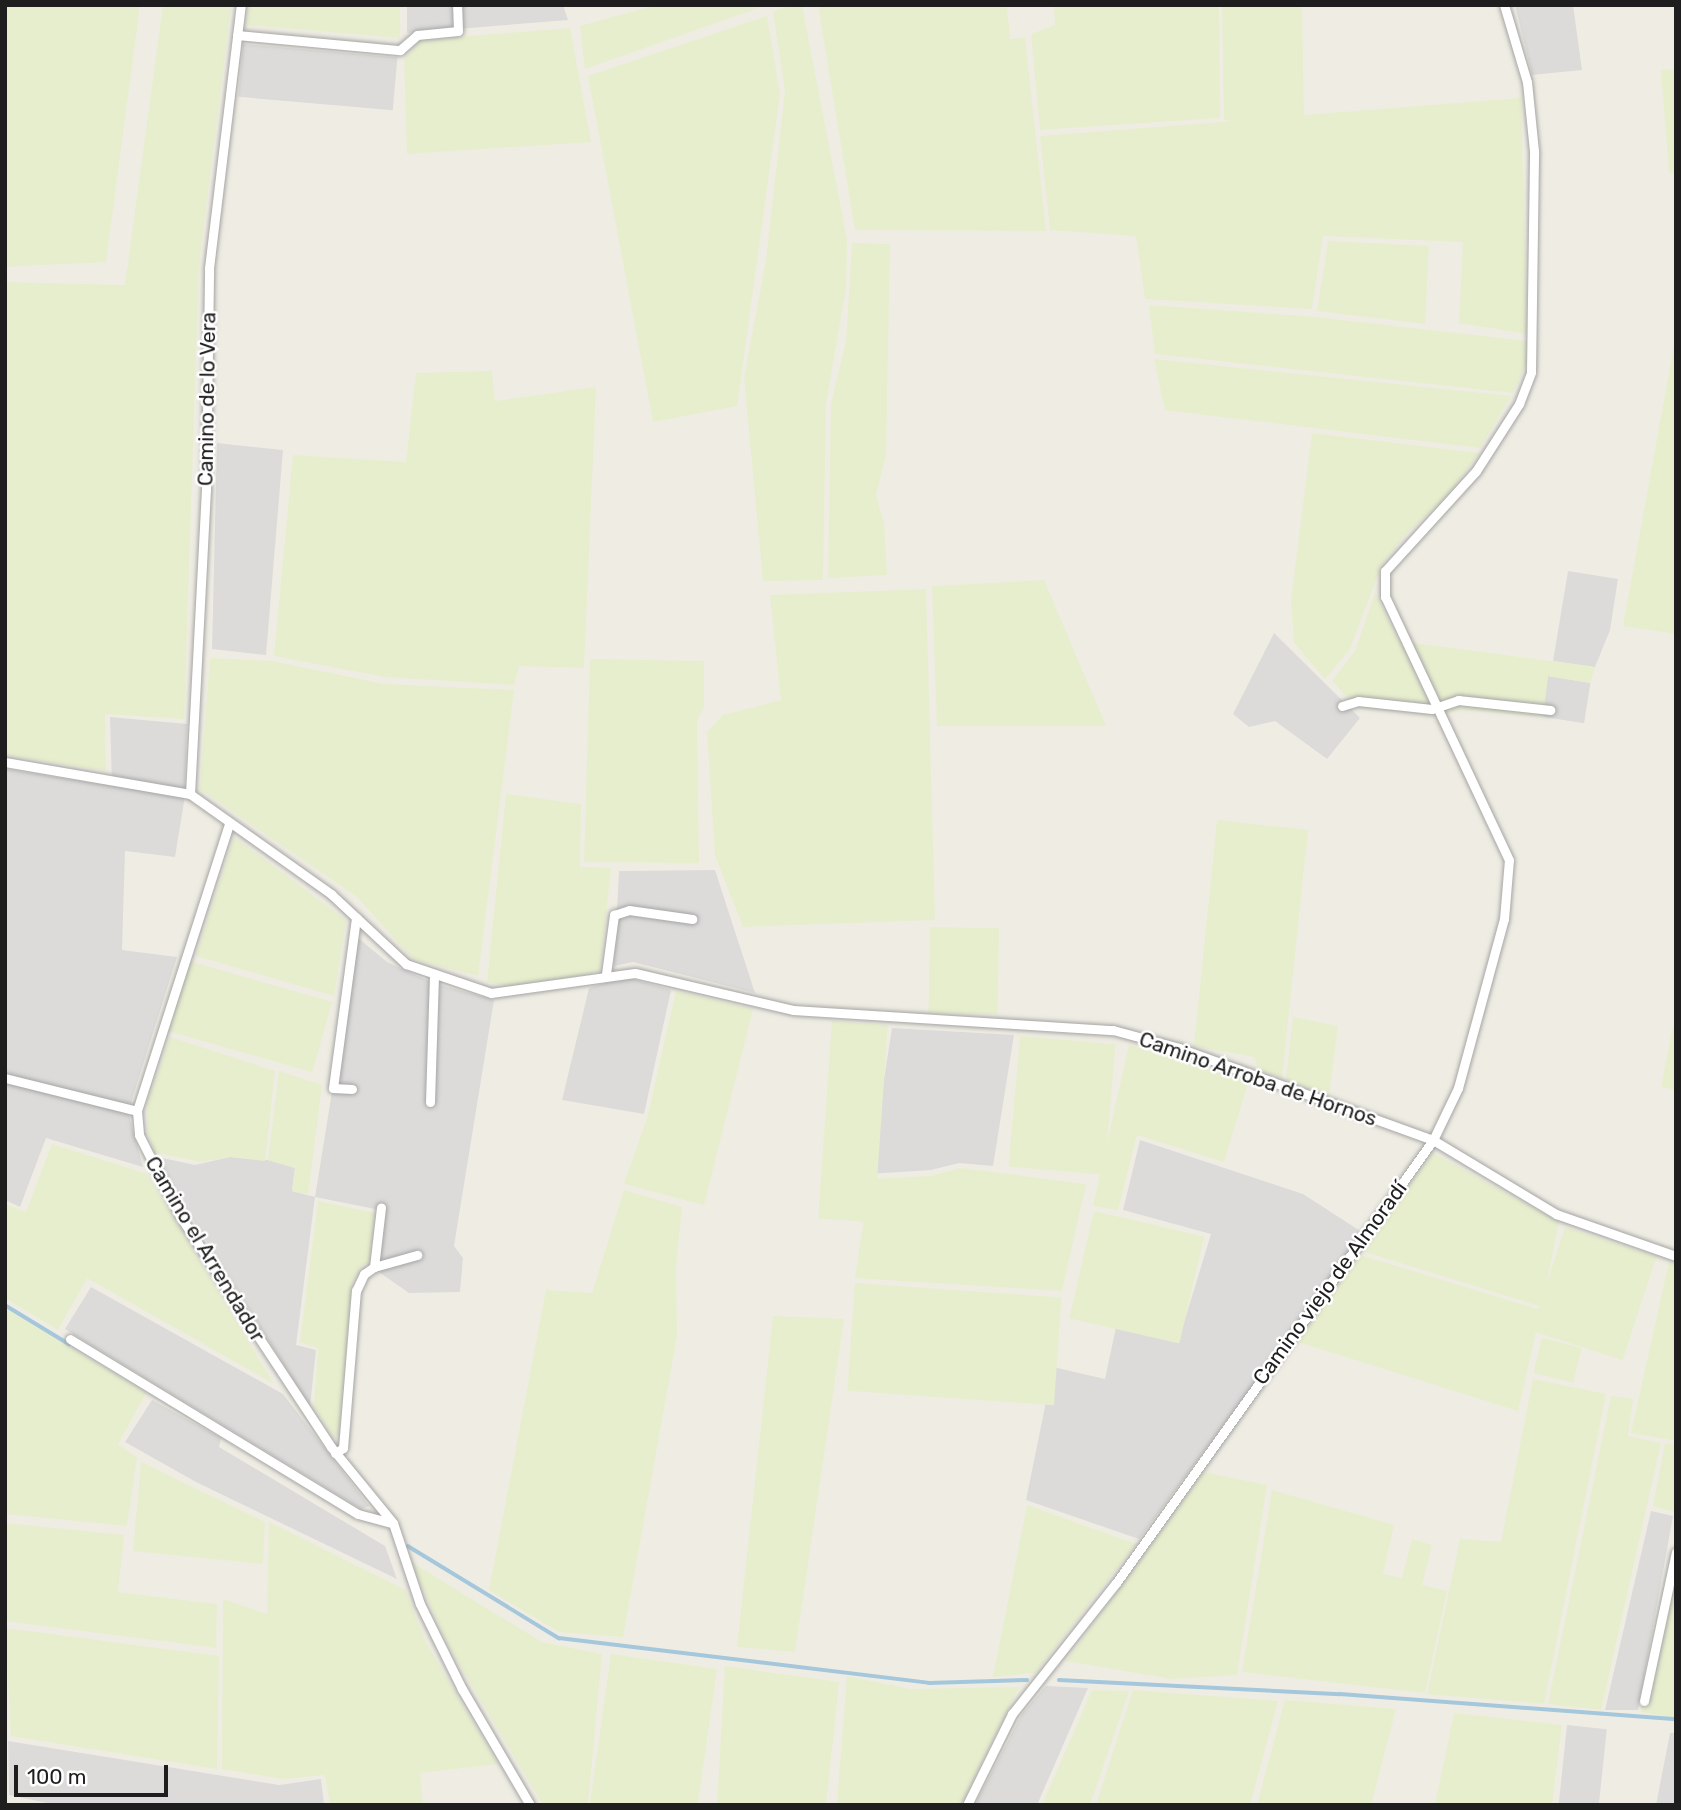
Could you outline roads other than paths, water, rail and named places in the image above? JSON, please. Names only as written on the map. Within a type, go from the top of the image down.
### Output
[{"type":"street","name":"Camino de lo Vera","points":[[190,793],[206,490],[209,268],[241,5]]},
{"type":"street","points":[[237,35],[400,50],[416,35],[458,31],[457,5]]},
{"type":"street","name":"Camino viejo de Almoradí","points":[[967,1805],[1012,1714],[1116,1583],[1433,1140],[1458,1088],[1504,919],[1509,860],[1385,597],[1385,571],[1476,471],[1519,404],[1531,372],[1534,151],[1527,82],[1503,5]]},
{"type":"street","points":[[1342,706],[1358,701],[1438,707],[1458,701],[1550,710]]},
{"type":"street","name":"Camino Arroba de Hornos","points":[[5,762],[190,793],[229,824],[331,894],[406,964],[491,993],[524,992],[606,974],[659,977],[793,1010],[1113,1030],[1179,1048],[1433,1140],[1556,1213],[1676,1256]]},
{"type":"street","points":[[5,1078],[136,1111],[229,824]]},
{"type":"street","points":[[606,974],[614,915],[629,910],[692,919]]},
{"type":"street","points":[[352,1089],[332,1088],[356,918]]},
{"type":"street","points":[[430,1102],[434,974]]},
{"type":"street","name":"Camino el Arrendador","points":[[136,1111],[148,1158],[180,1216],[335,1453],[393,1523],[425,1614],[462,1689],[530,1805]]},
{"type":"street","points":[[335,1453],[343,1448],[356,1291],[374,1267],[381,1207]]},
{"type":"street","points":[[374,1267],[417,1255]]},
{"type":"street","points":[[70,1339],[358,1514],[393,1523]]},
{"type":"street","points":[[1644,1701],[1676,1552]]},
{"type":"waterway","points":[[5,1305],[69,1344]]},
{"type":"waterway","points":[[408,1546],[559,1638],[929,1683],[1027,1680]]},
{"type":"waterway","points":[[1059,1680],[1340,1694],[1676,1719]]}]
